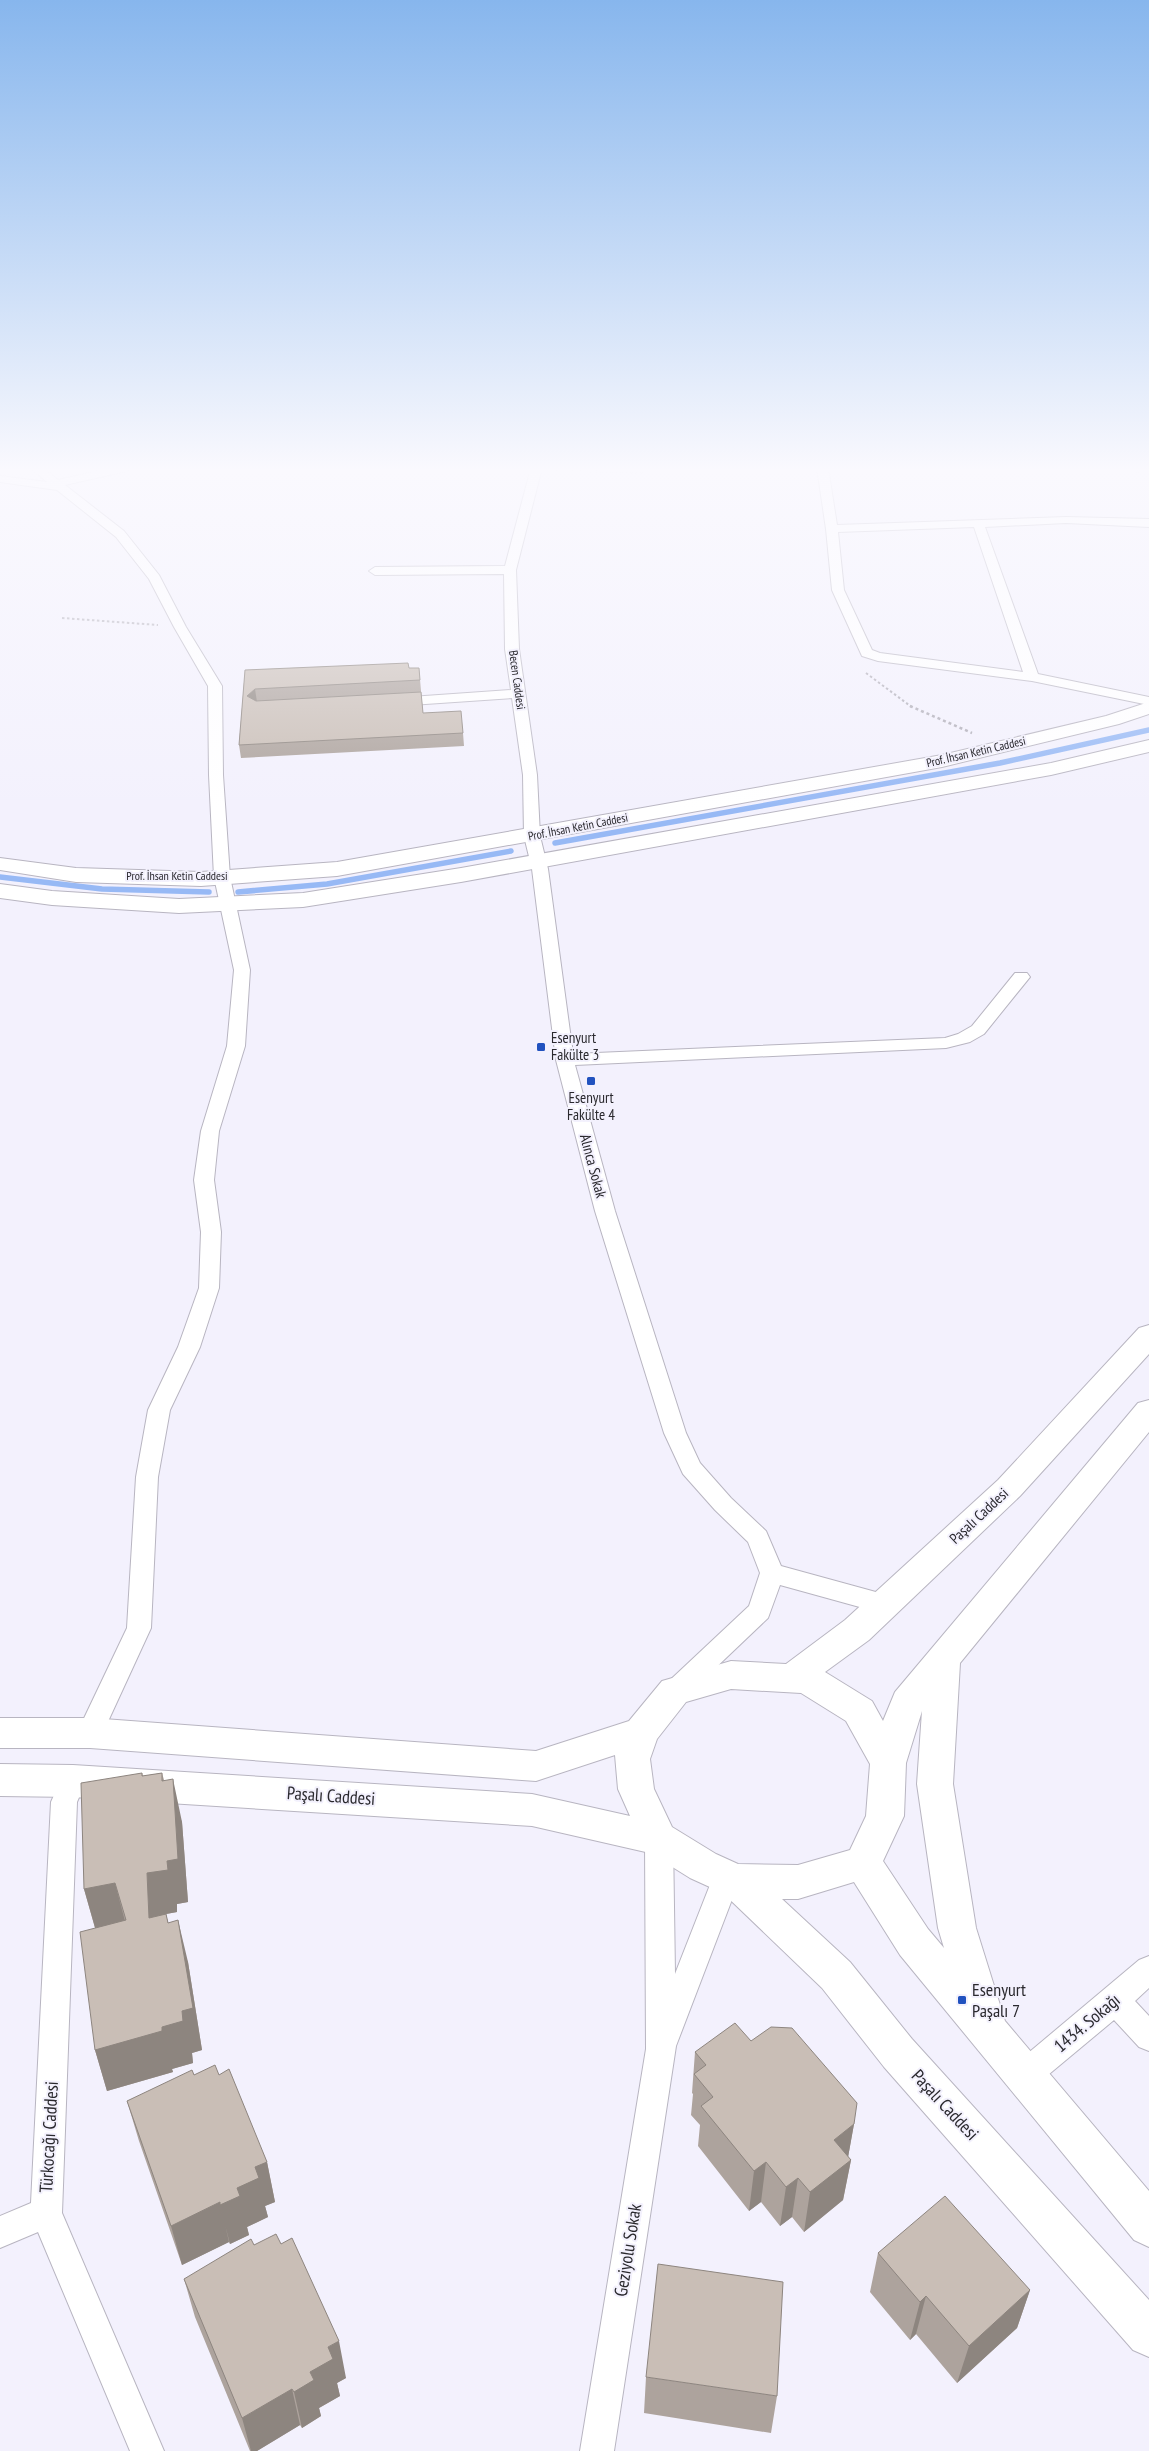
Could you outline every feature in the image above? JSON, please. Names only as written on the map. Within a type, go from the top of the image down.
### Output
[{"type":"street","points":[[90,1733],[139,1628],[147,1477],[159,1410],[189,1347],[209,1288],[211,1232],[204,1180],[210,1131],[236,1046],[242,970],[222,877],[216,775],[215,686],[156,582]]},
{"type":"street","name":"Becen Caddesi","points":[[510,582],[512,650],[530,775],[532,836],[539,862]]},
{"type":"street","points":[[837,582],[838,590],[863,648],[867,653],[1032,677],[1149,701]]},
{"type":"street","points":[[999,582],[1032,677]]},
{"type":"street","points":[[385,702],[518,694]]},
{"type":"street","name":"Prof. İhsan Ketin Caddesi","points":[[0,864],[76,875],[201,879],[337,869],[532,836],[942,761],[1112,720],[1149,708]]},
{"type":"street","name":"Prof. İhsan Ketin Caddesi","points":[[0,891],[52,898],[179,906],[303,900],[539,862],[1051,769],[1149,746]]},
{"type":"street","name":"Alınca Sokak","points":[[539,862],[565,1060],[605,1210],[675,1434],[690,1468],[723,1504],[758,1537],[772,1573]]},
{"type":"street","points":[[565,1060],[946,1043],[964,1038],[978,1030],[1021,977]]},
{"type":"street","name":"Paşalı Caddesi","points":[[792,1678],[857,1630],[1009,1488],[1149,1335]]},
{"type":"street","points":[[660,2048],[731,1879],[798,1882],[863,1864],[886,1816],[888,1763],[907,1702],[1149,1411]]},
{"type":"street","points":[[660,2048],[659,1839],[636,1789],[632,1759],[641,1732],[674,1691],[759,1611],[772,1573],[885,1604]]},
{"type":"street","points":[[943,1658],[935,1784],[957,1928],[990,2033]]},
{"type":"street","points":[[674,1691],[731,1675],[807,1679],[859,1711],[888,1763]]},
{"type":"street","points":[[0,1733],[90,1733],[536,1766],[641,1732]]},
{"type":"street","name":"Paşalı Caddesi","points":[[0,1780],[68,1791],[532,1810],[659,1839],[731,1879],[836,1975],[898,2053],[1149,2334]]},
{"type":"street","name":"Türkocağı Caddesi","points":[[68,1791],[46,2213],[147,2451]]},
{"type":"street","points":[[863,1864],[914,1942],[1149,2225]]},
{"type":"street","name":"1434. Sokağı","points":[[1025,2075],[1149,1969]]},
{"type":"street","points":[[1115,2000],[1149,2037]]},
{"type":"street","name":"Geziyolu Sokak","points":[[597,2451],[660,2048]]},
{"type":"street","points":[[0,2232],[46,2213]]},
{"type":"path","points":[[62,618],[180,627]]},
{"type":"path","points":[[865,672],[909,706],[923,714],[1004,746]]},
{"type":"building","points":[[408,663],[409,668],[419,668],[420,680],[255,689],[247,696],[256,701],[421,692],[423,713],[461,711],[463,733],[239,745],[245,670]]},
{"type":"building","points":[[142,1773],[142,1776],[162,1773],[162,1781],[173,1779],[178,1859],[167,1861],[168,1870],[147,1873],[149,1918],[166,1914],[168,1923],[178,1920],[193,2008],[182,2011],[183,2021],[162,2027],[162,2031],[95,2050],[80,1932],[126,1920],[115,1883],[84,1889],[81,1783]]},
{"type":"building","points":[[735,2023],[751,2041],[771,2027],[792,2028],[857,2103],[854,2124],[834,2140],[851,2160],[810,2192],[798,2178],[786,2187],[766,2162],[754,2171],[701,2106],[713,2097],[694,2074],[706,2065],[695,2052]]},
{"type":"building","points":[[215,2065],[219,2075],[229,2069],[267,2162],[255,2167],[259,2178],[237,2188],[240,2196],[220,2205],[220,2202],[171,2226],[127,2101],[192,2070],[194,2075]]},
{"type":"building","points":[[945,2196],[1030,2290],[969,2346],[926,2296],[920,2302],[878,2253]]},
{"type":"building","points":[[276,2234],[281,2244],[292,2238],[339,2341],[328,2347],[333,2359],[310,2372],[314,2380],[294,2392],[292,2389],[242,2418],[184,2279],[251,2239],[254,2245]]},
{"type":"building","points":[[658,2264],[783,2282],[777,2396],[646,2377]]},
{"type":"waterway","points":[[555,843],[1000,763],[1149,730]]},
{"type":"waterway","points":[[238,892],[327,884],[511,851]]},
{"type":"waterway","points":[[0,877],[102,889],[209,892]]},
{"type":"place","name":"Esenyurt Fakülte 3","points":[[541,1047]]},
{"type":"place","name":"Esenyurt Fakülte 4","points":[[591,1081]]},
{"type":"place","name":"Esenyurt Paşalı 7","points":[[962,2000]]}]
